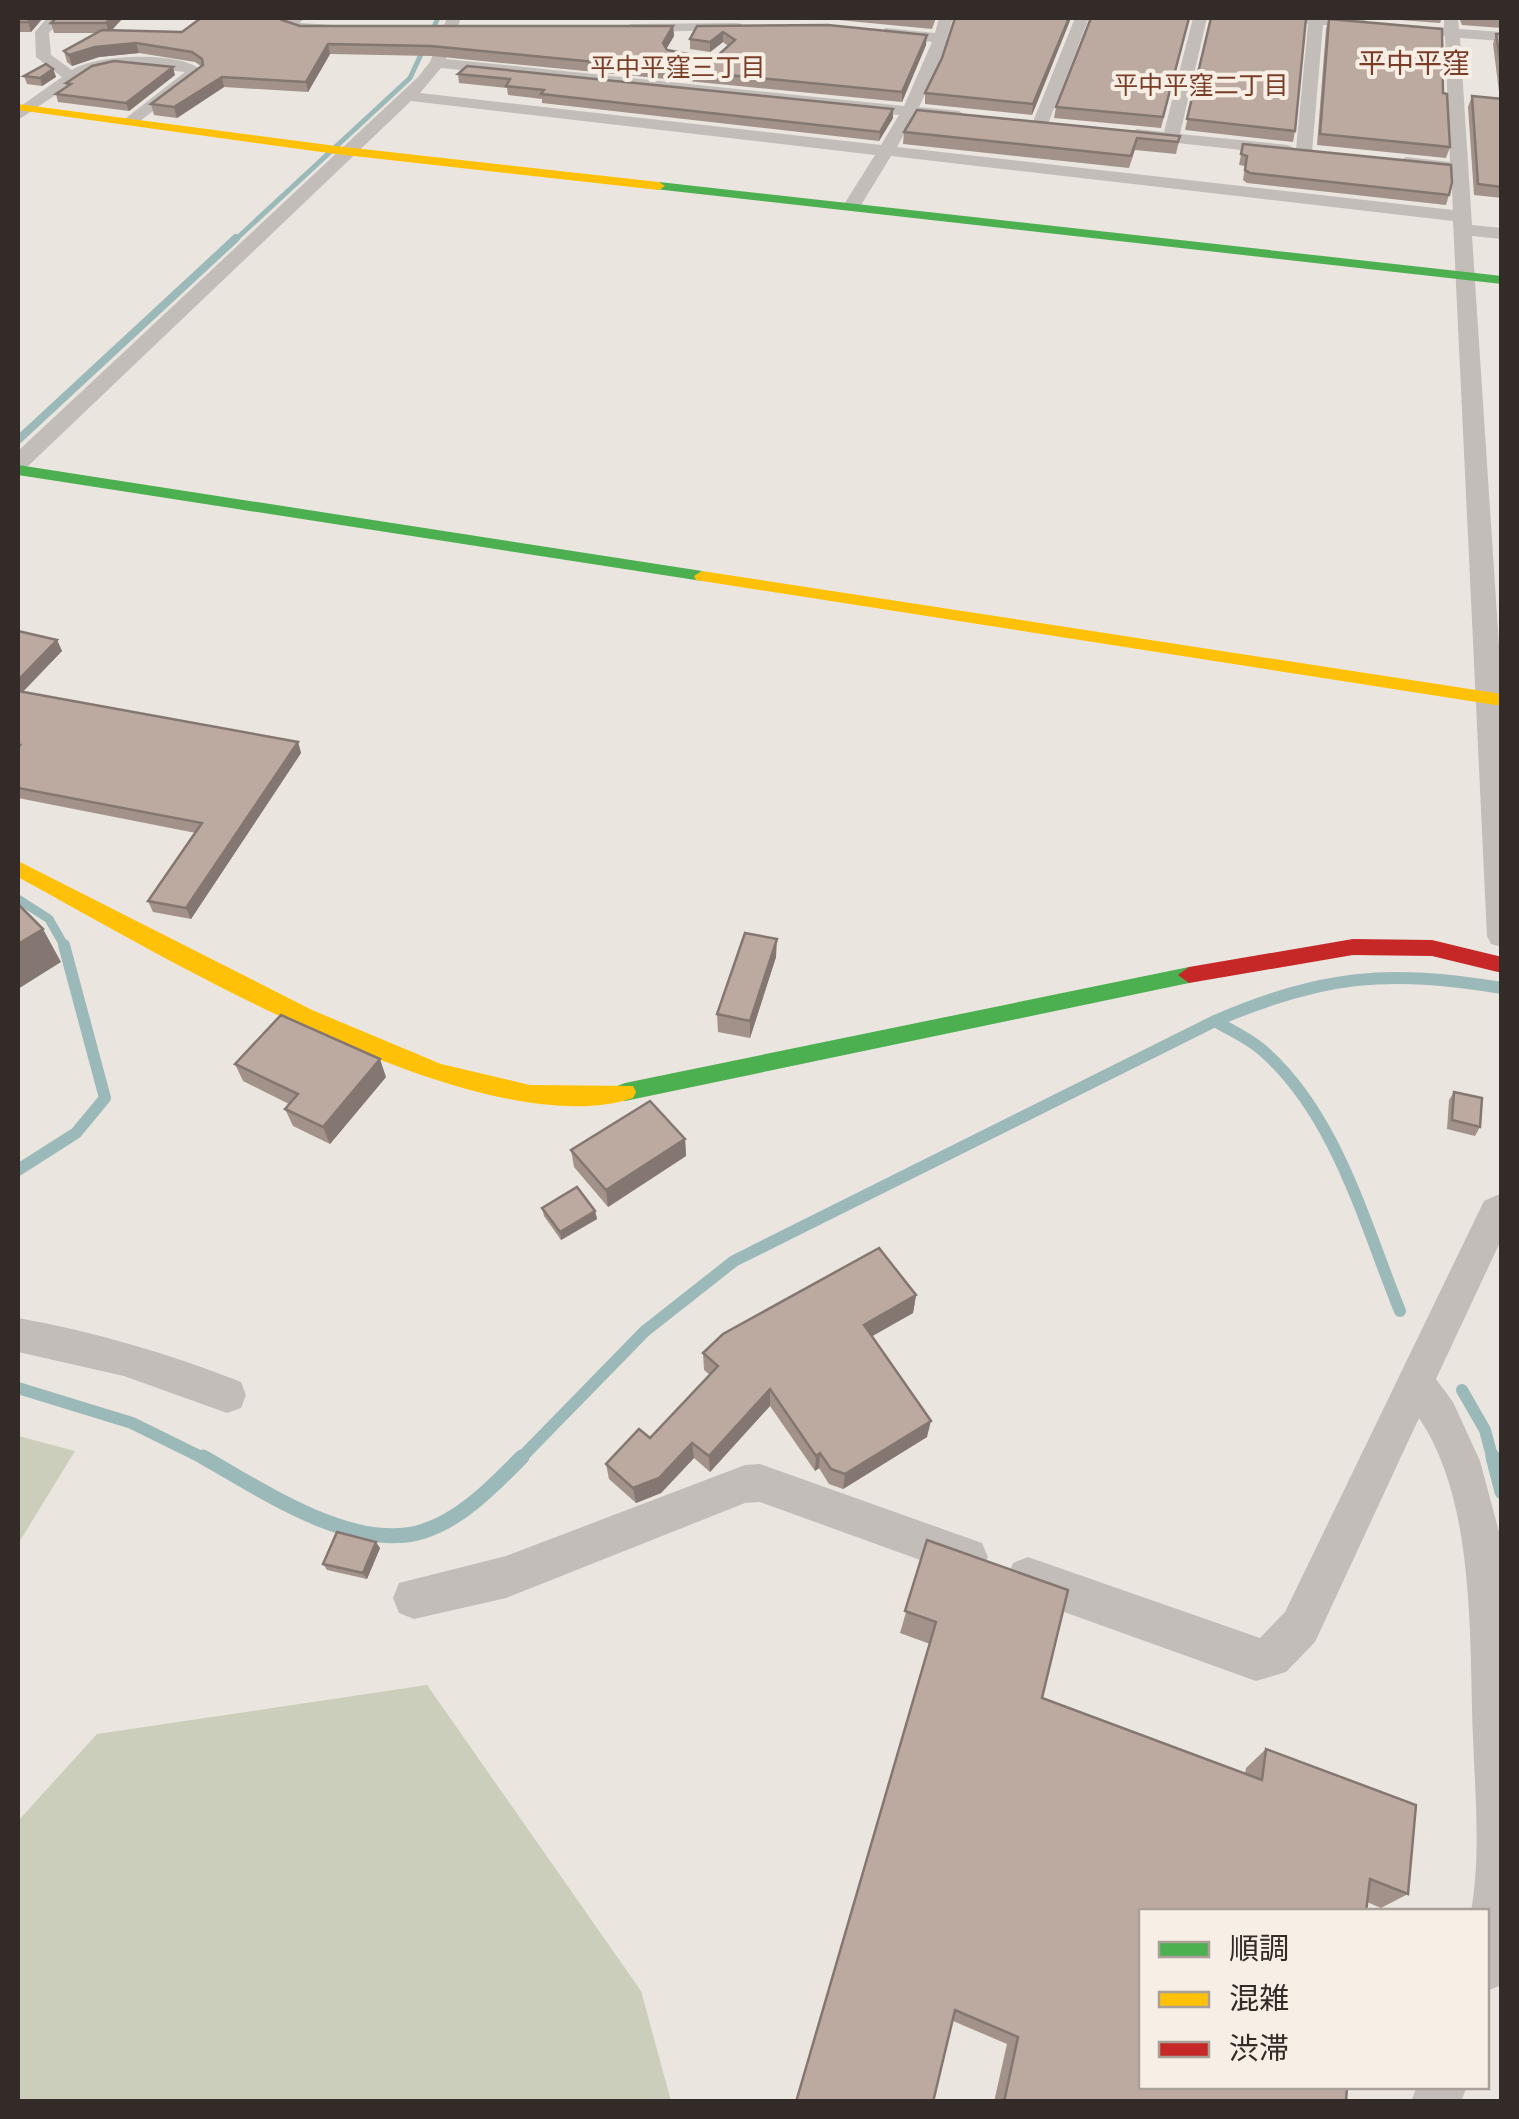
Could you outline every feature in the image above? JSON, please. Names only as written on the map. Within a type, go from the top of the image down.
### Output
[{"type":"street","points":[[55,18],[42,32],[44,57],[72,77]]},
{"type":"street","points":[[297,18],[292,23],[298,28],[356,29]]},
{"type":"street","points":[[852,206],[908,110],[942,38],[946,18]]},
{"type":"street","points":[[1040,124],[1082,18]]},
{"type":"street","points":[[1171,138],[1200,18]]},
{"type":"street","points":[[1289,18],[1394,27]]},
{"type":"street","points":[[1304,152],[1316,19]]},
{"type":"street","points":[[605,28],[684,28],[736,22],[754,27]]},
{"type":"street","points":[[428,30],[459,25]]},
{"type":"street","points":[[18,467],[336,150],[407,96],[436,63],[459,25]]},
{"type":"street","points":[[1413,29],[1452,25],[1502,37]]},
{"type":"street","points":[[1452,25],[1495,699],[1502,936]]},
{"type":"street","points":[[868,31],[942,38]]},
{"type":"street","points":[[19,111],[88,66],[116,60],[191,68],[195,72],[128,122]]},
{"type":"street","points":[[436,63],[984,118]]},
{"type":"street","points":[[647,84],[663,64]]},
{"type":"street","points":[[407,96],[886,151],[1464,224],[1502,234]]},
{"type":"street","points":[[19,111],[1502,280]]},
{"type":"street","points":[[1021,122],[1059,126]]},
{"type":"street","points":[[1115,132],[1324,154]]},
{"type":"street","points":[[1383,160],[1462,168]]},
{"type":"street","points":[[18,467],[1495,699]]},
{"type":"street","points":[[18,868],[160,946],[367,1046],[456,1079],[537,1094],[618,1093],[1248,963],[1353,947],[1432,948],[1502,965]]},
{"type":"street","points":[[414,1598],[506,1577],[745,1484],[760,1482],[1256,1660],[1271,1657],[1300,1627],[1496,1212],[1502,1208]]},
{"type":"street","points":[[18,1335],[165,1368],[228,1394]]},
{"type":"street","points":[[1416,1382],[1439,1415],[1460,1461],[1479,1524],[1490,1624],[1499,1818],[1499,1886],[1489,1948]]},
{"type":"green space","points":[[18,1436],[75,1451],[18,1544]]},
{"type":"green space","points":[[427,1685],[641,1991],[671,2101],[18,2101],[18,1821],[97,1734]]},
{"type":"building","points":[[56,18],[111,18],[106,23],[51,23]]},
{"type":"building","points":[[201,18],[283,18],[300,26],[673,26],[663,43],[667,50],[714,59],[735,40],[723,32],[710,42],[690,39],[697,26],[828,25],[927,35],[902,92],[431,46],[328,44],[306,82],[222,77],[174,107],[151,104],[203,65],[202,59],[192,52],[136,43],[95,47],[69,55],[64,51],[102,30],[182,32]]},
{"type":"building","points":[[955,18],[1069,18],[1033,104],[925,93]]},
{"type":"building","points":[[1091,18],[1189,18],[1163,117],[1056,107]]},
{"type":"building","points":[[1211,18],[1306,18],[1295,131],[1187,119]]},
{"type":"building","points":[[1329,19],[1442,29],[1443,93],[1447,94],[1450,147],[1320,134]]},
{"type":"building","points":[[1496,34],[1502,34],[1502,71]]},
{"type":"building","points":[[114,61],[173,67],[126,103],[56,94],[92,66]]},
{"type":"building","points":[[46,64],[53,69],[40,78],[24,76]]},
{"type":"building","points":[[467,66],[893,109],[880,132],[541,94],[544,90],[506,86],[510,79],[458,74]]},
{"type":"building","points":[[1472,96],[1502,99],[1502,187],[1478,184]]},
{"type":"building","points":[[917,110],[1180,136],[1178,142],[1137,138],[1131,156],[904,132]]},
{"type":"building","points":[[1243,144],[1451,165],[1452,182],[1449,195],[1250,173],[1245,170],[1247,156],[1241,154]]},
{"type":"building","points":[[18,631],[57,640],[18,680]]},
{"type":"building","points":[[18,691],[298,742],[186,908],[148,901],[202,823],[18,788]]},
{"type":"building","points":[[18,904],[43,929],[18,944]]},
{"type":"building","points":[[745,933],[777,939],[750,1021],[717,1014]]},
{"type":"building","points":[[281,1015],[380,1059],[323,1127],[285,1109],[298,1094],[235,1064]]},
{"type":"building","points":[[1454,1092],[1482,1098],[1480,1127],[1452,1120]]},
{"type":"building","points":[[650,1101],[685,1139],[606,1190],[571,1150]]},
{"type":"building","points":[[577,1187],[595,1211],[560,1232],[542,1208]]},
{"type":"building","points":[[879,1248],[916,1295],[864,1325],[931,1421],[845,1474],[831,1469],[820,1453],[816,1456],[770,1389],[709,1456],[692,1443],[659,1478],[633,1488],[606,1464],[639,1429],[650,1438],[718,1366],[703,1353],[723,1334]]},
{"type":"building","points":[[337,1532],[376,1542],[363,1573],[323,1564]]},
{"type":"building","points":[[927,1540],[1068,1590],[1042,1698],[1262,1780],[1266,1749],[1416,1805],[1408,1894],[1370,1879],[1366,1909],[1139,1909],[1139,2089],[1347,2089],[1346,2102],[1004,2102],[1018,2037],[955,2010],[933,2102],[796,2102],[936,1622],[905,1611]]},
{"type":"waterway","points":[[234,241],[410,78],[438,18]]},
{"type":"waterway","points":[[18,440],[236,238]]},
{"type":"waterway","points":[[18,899],[49,919],[64,945]]},
{"type":"waterway","points":[[18,1170],[76,1133],[105,1098],[64,945]]},
{"type":"waterway","points":[[1215,1021],[1289,994],[1356,980],[1424,979],[1502,988]]},
{"type":"waterway","points":[[521,1458],[645,1331],[734,1261],[1215,1021]]},
{"type":"waterway","points":[[1215,1021],[1261,1049],[1309,1105],[1345,1171],[1400,1311]]},
{"type":"waterway","points":[[18,1388],[132,1423],[207,1460]]},
{"type":"waterway","points":[[1462,1390],[1485,1430],[1493,1460]]},
{"type":"waterway","points":[[203,1457],[309,1515],[368,1534],[397,1536],[424,1531],[451,1518],[477,1500],[521,1458]]},
{"type":"waterway","points":[[1493,1457],[1502,1492]]},
{"type":"traffic: fast","points":[[659,186],[1502,280]]},
{"type":"traffic: fast","points":[[18,470],[702,576]]},
{"type":"traffic: fast","points":[[625,1092],[1189,975]]},
{"type":"traffic: slow","points":[[18,107],[336,150],[659,186]]},
{"type":"traffic: slow","points":[[702,576],[1502,700]]},
{"type":"traffic: slow","points":[[18,868],[304,1016],[437,1072],[483,1086],[530,1094],[577,1097],[625,1092]]},
{"type":"traffic: jam","points":[[1189,975],[1353,947],[1432,948],[1502,965]]},
{"type":"district","name":"平中平窪","points":[[1414,63]]},
{"type":"district","name":"平中平窪三丁目","points":[[678,67]]},
{"type":"district","name":"平中平窪二丁目","points":[[1201,85]]}]
